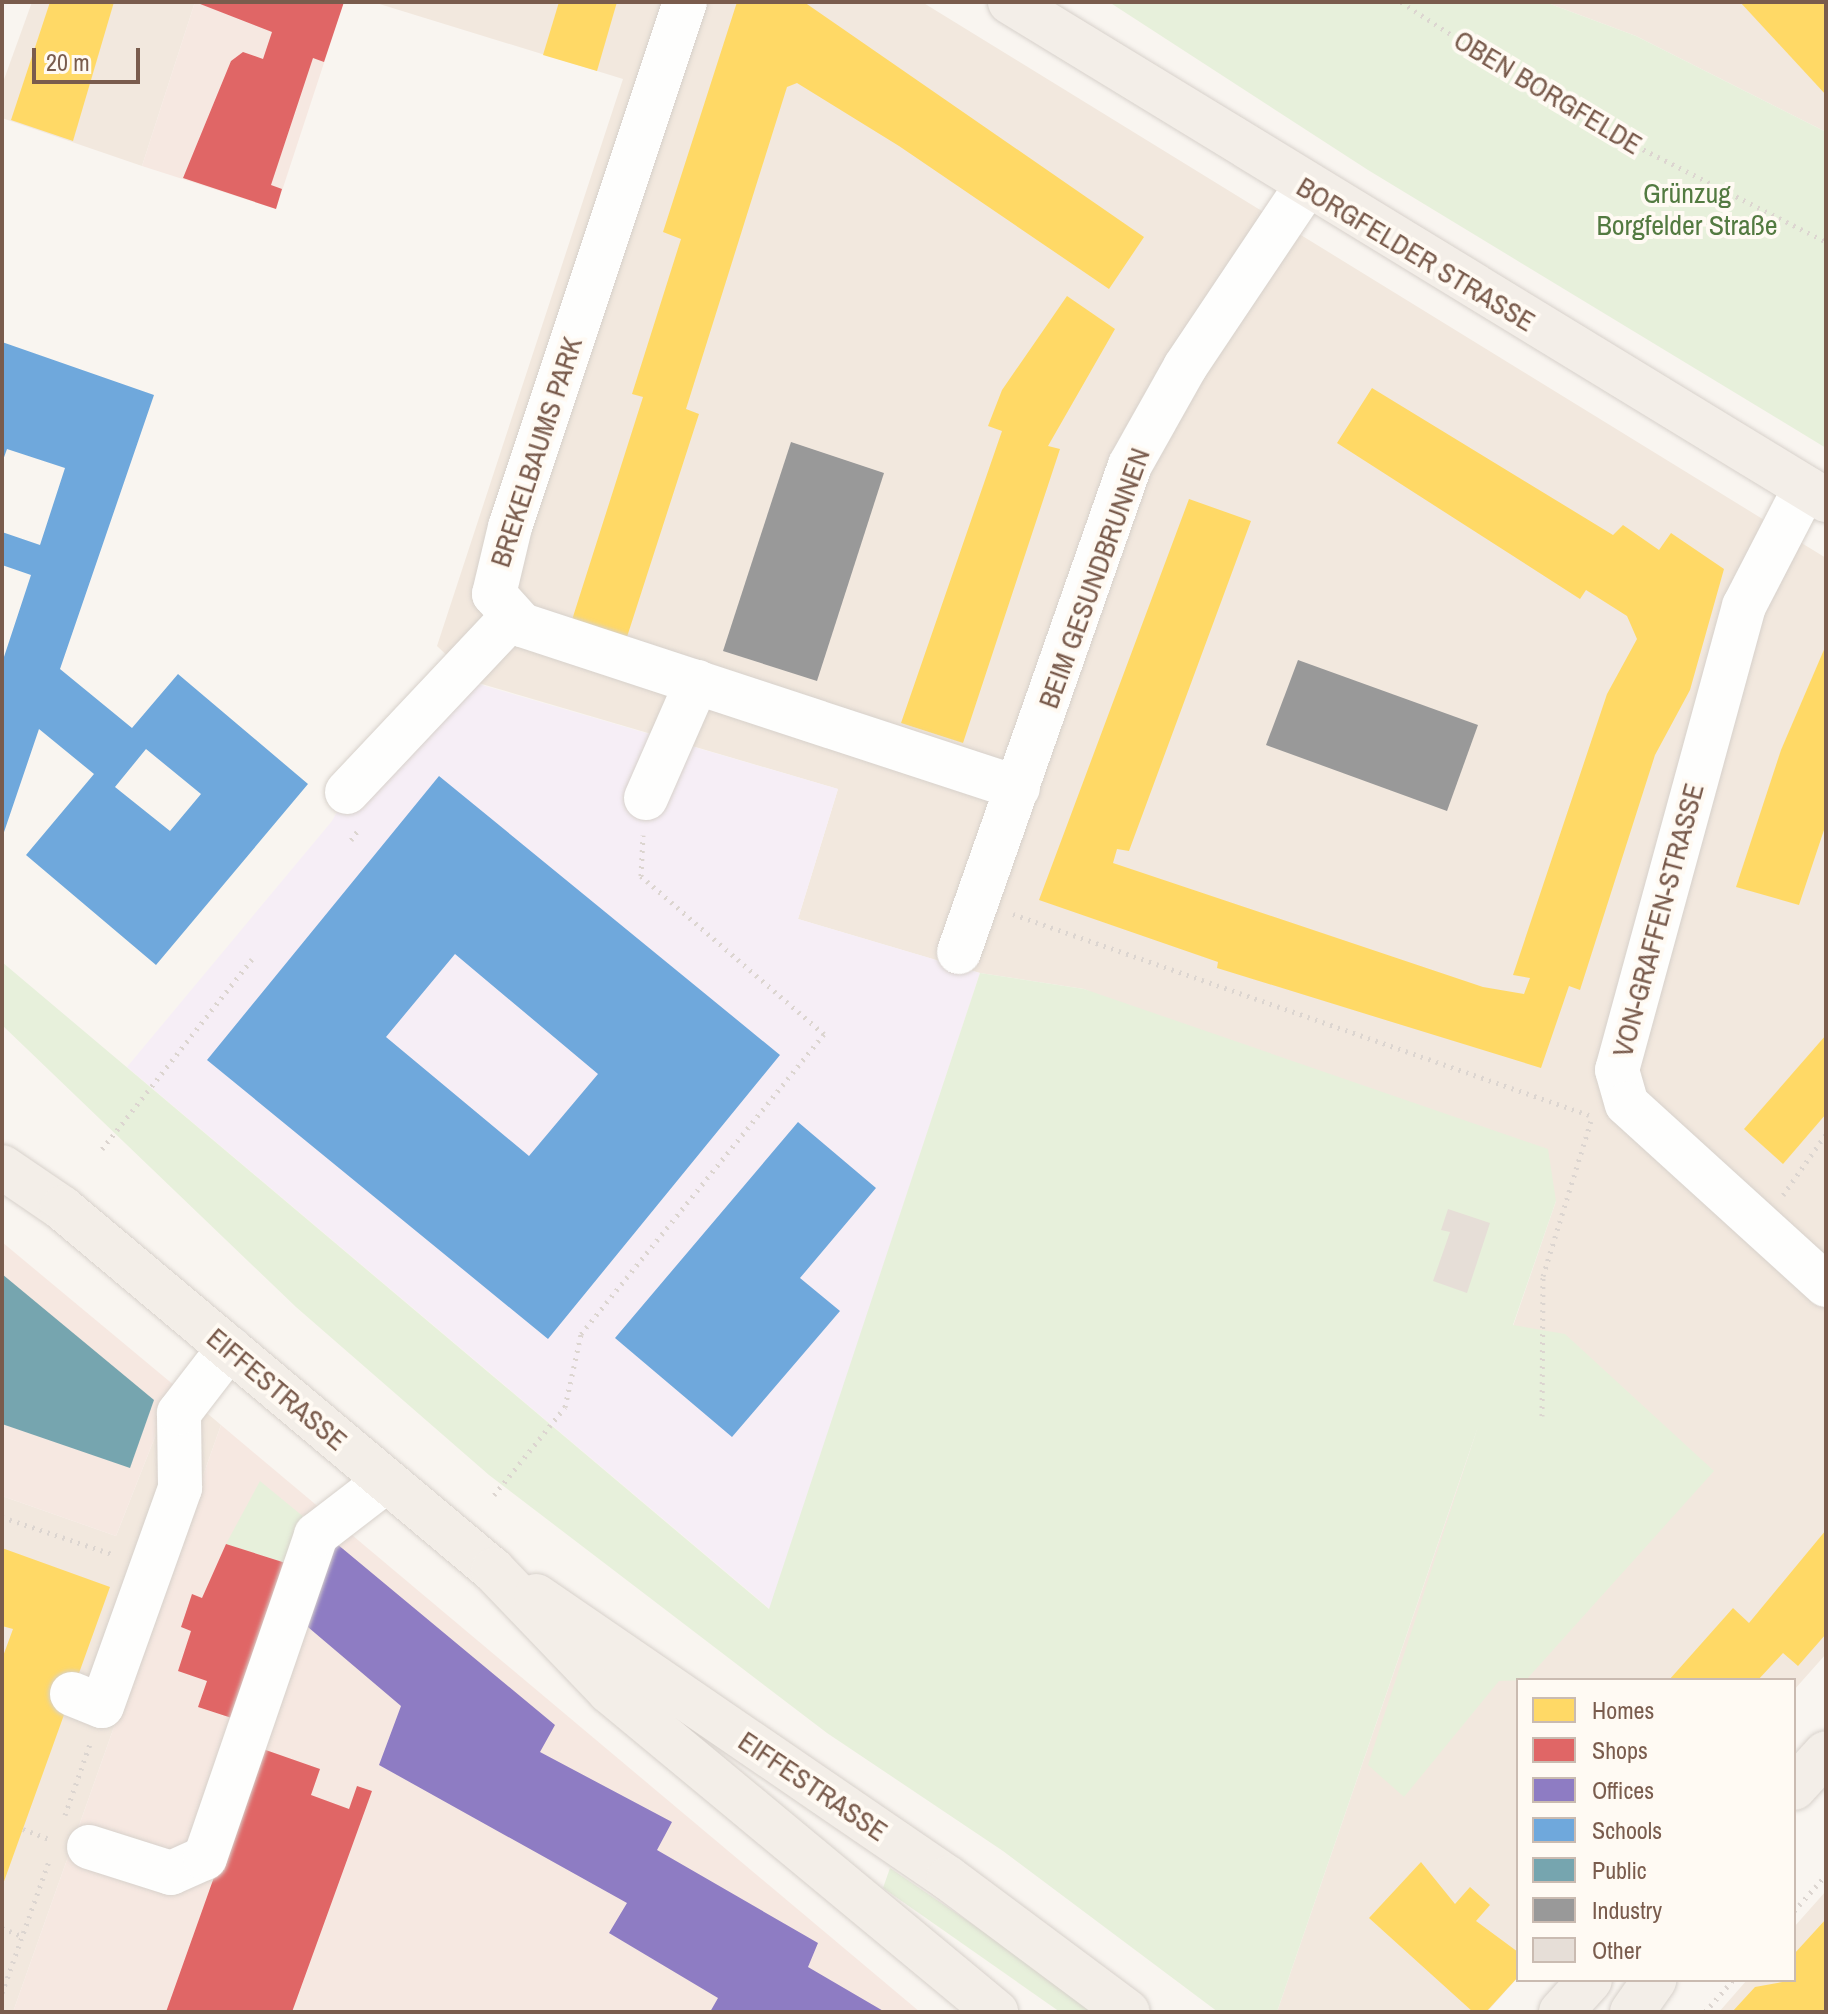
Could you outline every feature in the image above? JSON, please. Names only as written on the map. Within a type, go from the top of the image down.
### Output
[{"type":"main road","name":"BORGFELDER STRASSE","points":[[1010,2],[1305,188],[1816,494]]},
{"type":"main road","name":"EIFFESTRASSE","points":[[2,1134],[62,1208]]},
{"type":"main road","name":"EIFFESTRASSE","points":[[2,1167],[62,1208],[493,1570],[609,1691],[996,2012]]},
{"type":"main road","name":"EIFFESTRASSE","points":[[493,1570],[592,1630],[1128,2012]]},
{"type":"main road","points":[[1796,1786],[1826,1753]]},
{"type":"main road","points":[[1561,2012],[1588,1982]]},
{"type":"main road","points":[[1632,2012],[1653,1982]]},
{"type":"street","name":"BREKELBAUMS PARK","points":[[511,618],[493,581],[685,2]]},
{"type":"street","name":"BEIM GESUNDBRUNNEN","points":[[959,952],[1130,465],[1185,367],[1305,188]]},
{"type":"street","name":"VON-GRAFFEN-STRASSE","points":[[1816,494],[1744,606],[1617,1070],[1627,1104],[1826,1285]]},
{"type":"street","points":[[347,792],[511,618],[1018,788]]},
{"type":"street","points":[[646,798],[697,682]]},
{"type":"street","points":[[72,1694],[102,1706],[180,1488],[179,1413],[229,1348]]},
{"type":"street","points":[[72,1844],[171,1873],[205,1858],[316,1535],[386,1481]]},
{"type":"path","name":"OBEN BORGFELDE","points":[[1401,2],[1579,117],[1826,242]]},
{"type":"path","points":[[494,1495],[565,1407],[581,1334],[824,1034],[641,876],[646,798]]},
{"type":"path","points":[[1026,919],[1593,1117],[1543,1276],[1542,1416]]},
{"type":"path","points":[[102,1149],[252,959]]},
{"type":"path","points":[[1761,1228],[1826,1134]]},
{"type":"path","points":[[2,1517],[150,1566]]},
{"type":"path","points":[[23,1829],[72,1844]]},
{"type":"path","points":[[1796,1909],[1826,1875]]},
{"type":"path","points":[[2,1928],[22,1936]]},
{"type":"path","points":[[1705,2012],[1731,1982]]},
{"type":"shaded area","points":[[32,2],[195,2],[142,166],[2,118],[2,85]]},
{"type":"shaded area","points":[[195,2],[344,2],[276,209],[142,166]]},
{"type":"shaded area","points":[[373,2],[922,2],[1826,558],[1826,1654],[1796,1688],[1796,1678],[1516,1678],[1516,1979],[1487,2012],[1277,2012],[1556,1201],[1084,989],[980,973],[798,919],[838,789],[475,682],[437,646],[623,79]]},
{"type":"shaded area","points":[[1545,2],[1826,2],[1826,132],[1636,36]]},
{"type":"shaded area","points":[[475,683],[838,789],[798,919],[980,973],[770,1609],[127,1067],[332,821],[373,745]]},
{"type":"shaded area","points":[[2,1242],[175,1386],[116,1536],[2,1496]]},
{"type":"shaded area","points":[[175,1386],[221,1425],[13,2012],[2,2012],[2,1496],[116,1536]]},
{"type":"shaded area","points":[[221,1425],[920,2012],[13,2012]]},
{"type":"shaded area","points":[[1826,1891],[1826,2012],[1719,2012],[1745,1982],[1796,1982],[1796,1925]]},
{"type":"green space","name":"Grünzug Borgfelder Straße","points":[[1109,2],[1545,2],[1636,36],[1826,132],[1826,448],[1368,170]]},
{"type":"green space","points":[[2,962],[769,1609],[980,973],[1084,989],[1548,1149],[1556,1201],[1513,1325],[1565,1334],[1714,1471],[1528,1678],[1499,1681],[1404,1797],[1368,1765],[1478,1427],[1277,2012],[1218,2012],[1003,1851],[827,1733],[489,1475],[296,1307],[2,1025]]},
{"type":"green space","points":[[260,1481],[305,1518],[289,1564],[226,1544]]},
{"type":"green space","points":[[890,1868],[1041,1971],[1092,2012],[1060,2012],[883,1888]]},
{"type":"building: Homes","points":[[50,2],[114,2],[73,141],[11,120]]},
{"type":"building: Homes","points":[[559,2],[617,2],[597,71],[543,55]]},
{"type":"building: Homes","points":[[737,2],[804,2],[1144,237],[1109,289],[899,146],[797,83],[787,87],[686,409],[699,414],[626,640],[571,623],[643,397],[632,394],[681,239],[663,232]]},
{"type":"building: Homes","points":[[1740,2],[1826,2],[1826,95]]},
{"type":"building: Homes","points":[[1067,296],[1115,329],[1048,446],[1060,449],[963,743],[901,723],[1002,431],[988,426],[1002,390]]},
{"type":"building: Homes","points":[[1372,388],[1613,535],[1623,525],[1659,550],[1671,533],[1724,569],[1690,690],[1655,755],[1580,990],[1569,986],[1541,1068],[1217,968],[1218,962],[1039,900],[1189,499],[1251,521],[1129,851],[1117,849],[1113,863],[1483,987],[1524,994],[1530,978],[1513,975],[1607,694],[1637,639],[1627,616],[1586,590],[1580,599],[1337,443]]},
{"type":"building: Homes","points":[[1826,645],[1826,824],[1799,905],[1736,887],[1781,750]]},
{"type":"building: Homes","points":[[1826,1035],[1826,1114],[1783,1164],[1744,1129]]},
{"type":"building: Homes","points":[[1826,1530],[1826,1634],[1798,1666],[1783,1653],[1760,1678],[1671,1678],[1733,1608],[1749,1623]]},
{"type":"building: Homes","points":[[2,1548],[110,1587],[2,1887],[2,1659],[13,1629],[2,1626]]},
{"type":"building: Homes","points":[[1421,1862],[1455,1904],[1470,1887],[1490,1905],[1476,1921],[1516,1951],[1516,1979],[1486,2012],[1473,2012],[1369,1918]]},
{"type":"building: Homes","points":[[1826,1919],[1826,2012],[1732,2012],[1755,1987],[1796,1982],[1796,1952]]},
{"type":"building: Shops","points":[[195,2],[344,2],[324,62],[313,58],[271,185],[282,189],[276,209],[183,178],[231,61],[243,52],[263,59],[272,32]]},
{"type":"building: Shops","points":[[226,1544],[295,1566],[244,1722],[198,1707],[207,1681],[178,1671],[191,1631],[181,1627],[192,1594],[202,1598]]},
{"type":"building: Shops","points":[[260,1748],[320,1769],[311,1795],[349,1809],[357,1786],[372,1791],[292,2012],[166,2012]]},
{"type":"building: Offices","points":[[331,1539],[555,1725],[540,1752],[672,1822],[657,1850],[818,1943],[808,1967],[885,2012],[710,2012],[718,1998],[609,1933],[627,1903],[379,1765],[401,1706],[302,1622]]},
{"type":"building: Schools","points":[[2,342],[154,395],[60,669],[132,728],[178,674],[308,784],[156,965],[26,855],[94,774],[39,729],[2,838],[2,663],[31,575],[2,565],[2,532],[40,545],[65,468],[7,449],[2,463]],"holes":[[[146,749],[201,794],[170,831],[115,787]]]},
{"type":"building: Schools","points":[[439,776],[780,1055],[548,1339],[207,1060]],"holes":[[[455,954],[598,1074],[529,1156],[386,1037]]]},
{"type":"building: Schools","points":[[798,1122],[876,1188],[800,1278],[840,1311],[732,1437],[615,1338]]},
{"type":"building: Public","points":[[2,1274],[154,1400],[130,1468],[2,1424]]},
{"type":"building: Industry","points":[[791,442],[884,473],[817,681],[723,651]]},
{"type":"building: Industry","points":[[1298,660],[1478,725],[1447,811],[1266,745]]},
{"type":"building: Other","points":[[1448,1209],[1490,1223],[1467,1293],[1433,1281],[1450,1232],[1441,1230]]}]
